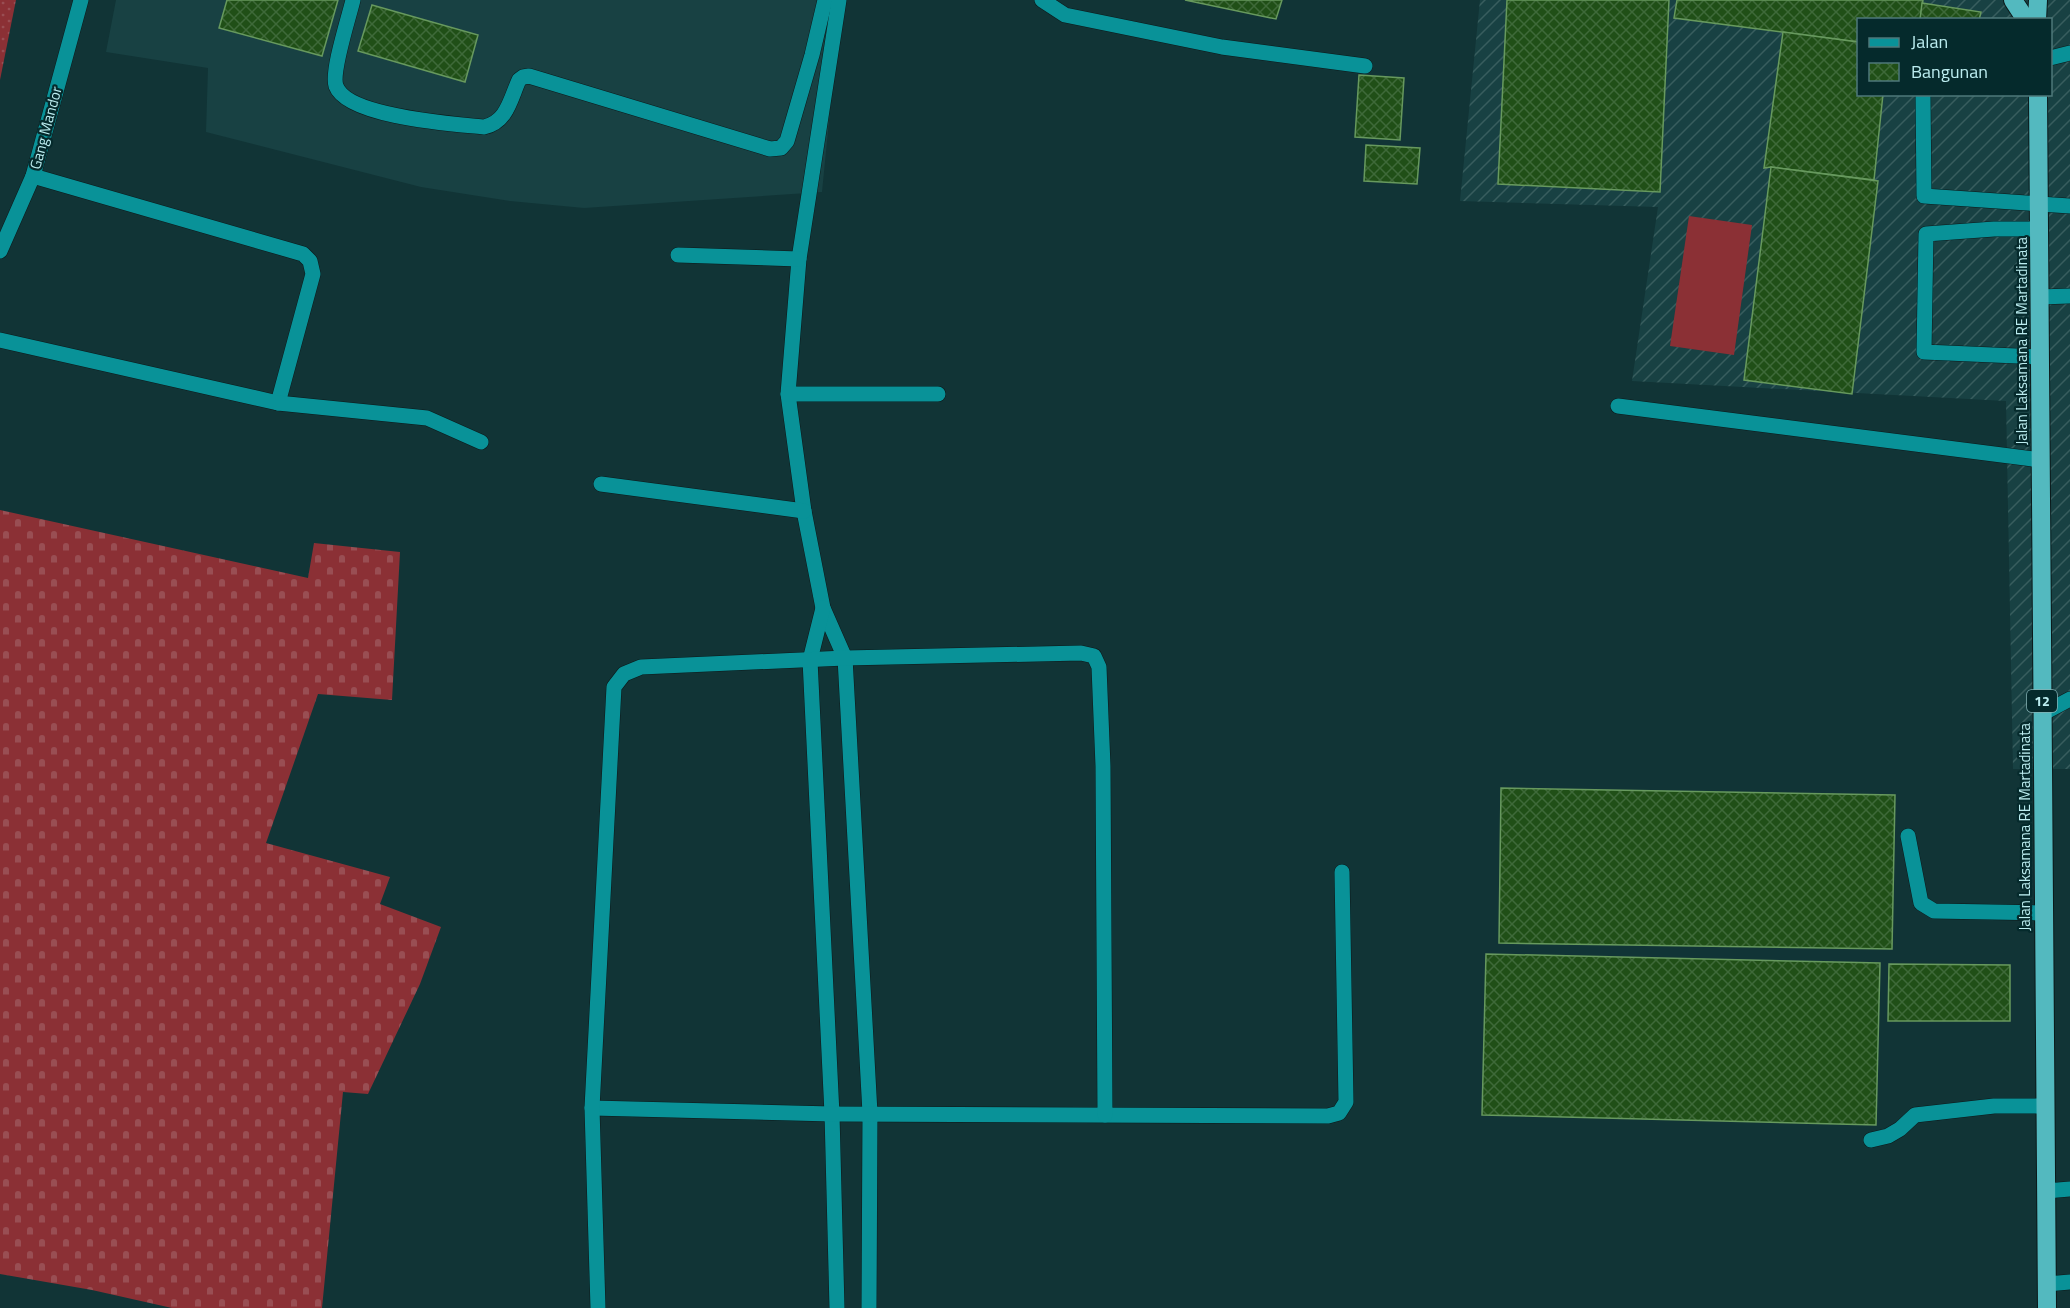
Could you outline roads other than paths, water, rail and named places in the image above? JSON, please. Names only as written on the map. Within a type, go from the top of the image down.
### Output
[{"type":"highway","points":[[2013,0],[2025,18]]},
{"type":"highway","points":[[2037,18],[2038,0]]},
{"type":"highway","name":"Jalan Laksamana RE Martadinata","points":[[2038,96],[2047,1308]]},
{"type":"street","name":"Gang Mandor","points":[[0,251],[33,176],[81,0]]},
{"type":"street","points":[[353,0],[336,68],[336,86],[349,102],[412,120],[484,127],[501,120],[519,81],[529,76],[770,149],[781,148],[787,141],[812,56],[825,0]]},
{"type":"street","points":[[839,0],[799,259],[788,394],[804,511],[823,608],[845,658],[870,1113],[869,1308]]},
{"type":"street","points":[[1042,0],[1065,15],[1222,47],[1365,66]]},
{"type":"street","points":[[2052,58],[2070,53]]},
{"type":"street","points":[[1923,96],[1924,196],[2070,206]]},
{"type":"street","points":[[33,176],[303,254],[310,261],[313,274],[279,403]]},
{"type":"street","points":[[2039,229],[1926,234],[1924,352],[2040,357]]},
{"type":"street","points":[[678,255],[799,259]]},
{"type":"street","points":[[2039,297],[2070,296]]},
{"type":"street","points":[[0,340],[279,403],[427,418],[481,442]]},
{"type":"street","points":[[788,394],[938,394]]},
{"type":"street","points":[[1618,406],[2041,460]]},
{"type":"street","points":[[601,484],[804,511]]},
{"type":"street","points":[[823,608],[810,660],[832,1114],[837,1308]]},
{"type":"street","points":[[598,1308],[592,1108],[614,687],[624,674],[641,667],[845,658],[1081,652],[1094,656],[1099,667],[1102,766],[1105,1114]]},
{"type":"street","points":[[2043,714],[2070,699]]},
{"type":"street","points":[[1908,836],[1921,903],[1934,910],[2044,913]]},
{"type":"street","points":[[592,1108],[832,1114],[1328,1116],[1339,1113],[1347,1102],[1342,872]]},
{"type":"street","points":[[1870,1140],[1888,1136],[1900,1129],[1915,1115],[1994,1106],[2045,1106]]},
{"type":"street","points":[[2046,1191],[2070,1189]]},
{"type":"street","points":[[2047,1284],[2070,1282]]}]
